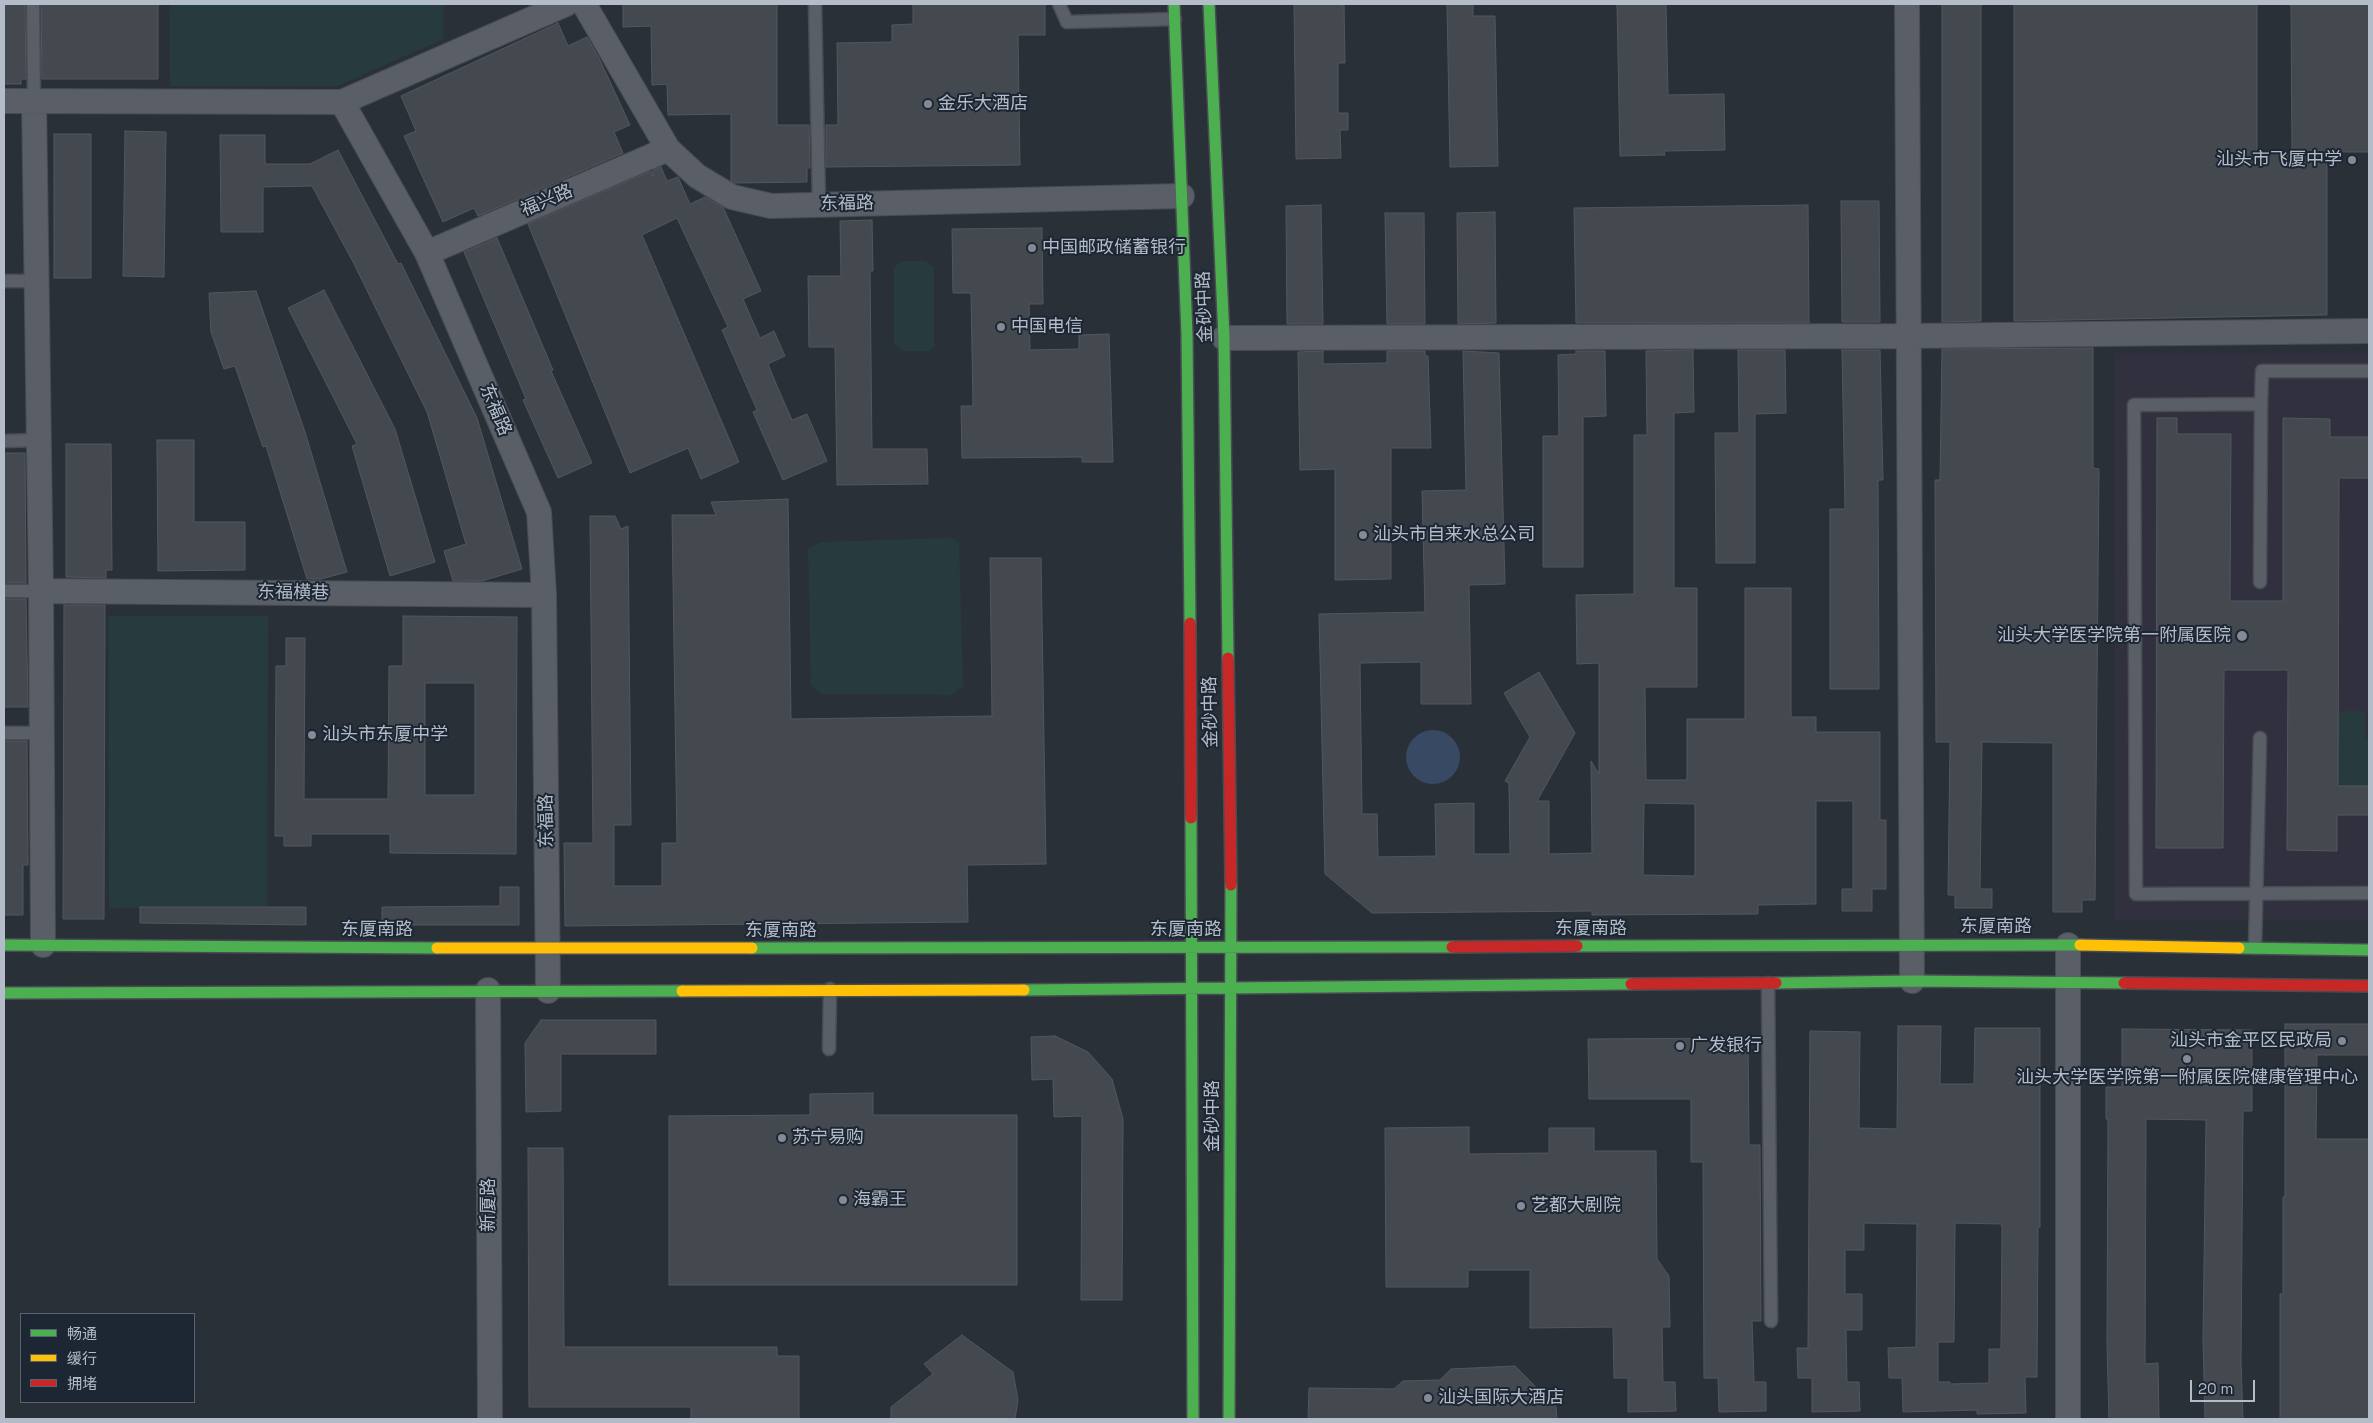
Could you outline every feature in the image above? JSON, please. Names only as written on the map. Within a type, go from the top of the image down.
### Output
[{"type":"street","name":"东福路","points":[[584,4],[668,149],[697,176],[732,197],[772,206],[1182,196]]},
{"type":"street","name":"金砂中路","points":[[1174,4],[1187,335],[1193,947],[1193,1419]]},
{"type":"street","name":"金砂中路","points":[[1209,4],[1224,338],[1232,989],[1229,1419]]},
{"type":"street","points":[[1907,4],[1912,981]]},
{"type":"street","points":[[4,101],[342,102],[561,5]]},
{"type":"street","points":[[34,100],[41,590],[43,945]]},
{"type":"street","name":"东福路","points":[[342,102],[427,253],[539,512],[544,595],[548,991]]},
{"type":"street","name":"福兴路","points":[[427,253],[668,149]]},
{"type":"street","points":[[1224,338],[1908,336],[2369,331]]},
{"type":"street","name":"东福横巷","points":[[41,590],[544,595]]},
{"type":"street","name":"东厦南路","points":[[4,945],[549,949],[2068,945],[2369,950]]},
{"type":"street","points":[[2068,945],[2068,1419]]},
{"type":"street","points":[[4,993],[1232,989],[1912,981],[2369,986]]},
{"type":"street","name":"新厦路","points":[[488,990],[490,1419]]},
{"type":"lane","points":[[33,4],[34,100]]},
{"type":"lane","points":[[815,4],[819,205]]},
{"type":"lane","points":[[1059,4],[1067,22],[1175,19]]},
{"type":"lane","points":[[4,281],[37,281]]},
{"type":"lane","points":[[2260,582],[2262,371],[2369,372]]},
{"type":"lane","points":[[2261,404],[2134,405],[2136,894],[2369,894]]},
{"type":"lane","points":[[4,441],[39,440]]},
{"type":"lane","points":[[4,591],[41,590]]},
{"type":"lane","points":[[4,733],[42,733]]},
{"type":"lane","points":[[2254,948],[2260,738]]},
{"type":"lane","points":[[1768,983],[1771,1321]]},
{"type":"lane","points":[[829,1049],[830,989]]},
{"type":"shaded area","name":"汕头大学医学院第一附属医院","points":[[2115,353],[2369,353],[2369,920],[2115,920]]},
{"type":"green space","points":[[169,4],[443,4],[443,39],[338,86],[170,86]]},
{"type":"green space","points":[[902,261],[925,261],[934,267],[934,347],[929,351],[902,351],[894,343],[894,267]]},
{"type":"green space","points":[[950,538],[959,542],[963,686],[951,695],[823,694],[811,686],[808,549],[820,542]]},
{"type":"green space","points":[[108,616],[268,616],[267,907],[109,908]]},
{"type":"green space","points":[[2339,711],[2365,711],[2365,739],[2369,739],[2369,786],[2338,786]]},
{"type":"water","points":[[1428,730],[1438,730],[1448,734],[1456,742],[1460,757],[1456,772],[1448,780],[1438,784],[1428,784],[1418,780],[1410,772],[1406,762],[1406,752],[1410,742],[1418,734]]},
{"type":"building","points":[[4,4],[25,4],[26,79],[21,79],[21,84],[4,84]]},
{"type":"building","points":[[41,4],[158,4],[158,79],[42,79]]},
{"type":"building","points":[[623,4],[777,4],[777,125],[809,125],[810,168],[807,168],[807,182],[735,183],[731,181],[731,114],[668,115],[667,84],[652,85],[651,26],[623,27]]},
{"type":"building","name":"金乐大酒店","points":[[913,4],[1045,4],[1045,35],[1018,35],[1020,165],[826,167],[826,125],[838,125],[837,43],[892,42],[892,25],[913,24]]},
{"type":"building","points":[[1294,4],[1344,4],[1345,63],[1338,63],[1338,113],[1348,113],[1348,130],[1340,130],[1341,158],[1296,159]]},
{"type":"building","points":[[1447,4],[1473,4],[1473,16],[1495,16],[1498,166],[1450,167]]},
{"type":"building","points":[[1617,4],[1666,4],[1668,95],[1724,94],[1725,150],[1664,151],[1665,155],[1620,156]]},
{"type":"building","points":[[1942,4],[1981,4],[1981,321],[1942,322]]},
{"type":"building","points":[[2014,4],[2257,4],[2257,153],[2292,153],[2291,4],[2369,4],[2369,152],[2327,152],[2327,315],[2014,321]]},
{"type":"building","points":[[558,23],[568,46],[587,37],[599,58],[630,125],[614,132],[623,153],[478,216],[474,208],[443,222],[404,136],[416,131],[401,96]]},
{"type":"building","points":[[125,131],[166,132],[164,277],[123,276]]},
{"type":"building","points":[[54,134],[91,134],[91,278],[54,278]]},
{"type":"building","points":[[220,135],[265,135],[265,164],[310,164],[338,150],[398,264],[401,263],[477,418],[522,569],[482,581],[453,581],[444,551],[466,544],[427,412],[353,262],[312,186],[263,187],[263,232],[221,232]]},
{"type":"building","points":[[661,167],[667,181],[678,177],[690,204],[705,197],[723,207],[761,291],[743,299],[760,338],[774,331],[785,356],[768,364],[777,386],[792,420],[807,414],[827,461],[783,480],[753,412],[757,410],[722,330],[728,327],[677,218],[642,235],[739,462],[701,479],[688,448],[630,473],[528,224],[651,171],[653,176],[653,170]]},
{"type":"building","points":[[1841,201],[1879,201],[1880,322],[1842,322]]},
{"type":"building","points":[[1321,205],[1323,324],[1287,324],[1286,206]]},
{"type":"building","points":[[1808,205],[1809,323],[1576,323],[1574,208]]},
{"type":"building","points":[[1495,212],[1496,323],[1458,324],[1457,213]]},
{"type":"building","points":[[1385,213],[1424,213],[1425,324],[1387,324]]},
{"type":"building","points":[[872,220],[873,271],[870,271],[872,449],[927,449],[928,484],[837,485],[835,347],[809,347],[808,276],[841,276],[840,221]]},
{"type":"building","name":"中国电信","points":[[1042,228],[1043,304],[1029,304],[1030,350],[1079,349],[1079,335],[1109,334],[1113,462],[1082,462],[1082,457],[962,458],[961,406],[973,406],[971,293],[953,293],[952,229]]},
{"type":"building","points":[[497,238],[553,370],[551,371],[592,463],[558,478],[523,400],[526,399],[464,252]]},
{"type":"building","points":[[324,290],[395,429],[435,562],[390,576],[352,446],[357,444],[288,308]]},
{"type":"building","points":[[256,291],[305,432],[347,572],[321,579],[307,579],[266,446],[263,447],[235,366],[224,369],[211,332],[209,293]]},
{"type":"building","points":[[2093,348],[2093,468],[2099,469],[2095,900],[2082,900],[2082,912],[2053,912],[2053,743],[1982,742],[1980,889],[1992,889],[1992,908],[1955,908],[1955,895],[1948,895],[1950,742],[1936,742],[1935,480],[1940,480],[1942,349]]},
{"type":"building","points":[[1693,350],[1694,412],[1674,413],[1674,588],[1697,588],[1697,687],[1645,687],[1646,780],[1687,780],[1687,719],[1745,719],[1745,588],[1791,588],[1791,717],[1816,717],[1816,732],[1880,732],[1880,820],[1886,820],[1886,889],[1872,889],[1872,911],[1842,911],[1842,889],[1853,889],[1853,801],[1816,801],[1816,904],[1758,905],[1758,914],[1592,915],[1592,911],[1372,913],[1325,874],[1319,614],[1425,612],[1422,491],[1466,490],[1463,351],[1499,353],[1505,584],[1469,585],[1471,704],[1421,704],[1421,662],[1360,663],[1362,814],[1377,814],[1378,857],[1436,856],[1435,804],[1474,803],[1474,854],[1510,854],[1509,783],[1505,781],[1530,737],[1504,693],[1539,672],[1575,733],[1537,801],[1549,801],[1549,854],[1592,853],[1591,761],[1599,774],[1599,663],[1577,664],[1576,595],[1634,594],[1634,435],[1647,435],[1646,351]],"holes":[[[1644,803],[1695,804],[1695,876],[1643,875]]]},
{"type":"building","points":[[1738,350],[1785,350],[1786,413],[1755,414],[1755,563],[1716,563],[1715,433],[1739,433]]},
{"type":"building","points":[[1842,350],[1880,350],[1883,480],[1878,480],[1879,689],[1830,689],[1830,509],[1845,509]]},
{"type":"building","points":[[1323,351],[1323,364],[1387,363],[1387,351],[1425,351],[1425,356],[1428,356],[1431,448],[1391,448],[1391,579],[1335,580],[1335,469],[1300,470],[1298,352]]},
{"type":"building","points":[[1576,351],[1605,351],[1606,416],[1583,417],[1583,567],[1543,567],[1543,436],[1559,436],[1558,355],[1576,354]]},
{"type":"building","points":[[2157,418],[2177,418],[2177,434],[2231,434],[2230,601],[2283,601],[2283,418],[2330,419],[2330,437],[2369,437],[2369,478],[2339,478],[2338,786],[2369,786],[2369,815],[2337,815],[2337,851],[2287,850],[2288,670],[2224,670],[2223,848],[2156,848]]},
{"type":"building","points":[[157,440],[194,440],[194,522],[245,522],[245,570],[158,571]]},
{"type":"building","points":[[66,444],[111,444],[112,570],[106,570],[106,578],[66,577]]},
{"type":"building","points":[[4,453],[25,453],[26,583],[4,583]]},
{"type":"building","points":[[788,499],[791,719],[992,716],[990,558],[1041,558],[1046,864],[967,865],[968,922],[565,926],[564,843],[593,843],[590,516],[615,516],[621,529],[628,526],[631,825],[614,825],[614,886],[662,886],[662,843],[677,843],[672,515],[716,515],[711,502]]},
{"type":"building","points":[[4,599],[26,599],[28,707],[4,707]]},
{"type":"building","points":[[64,605],[105,605],[104,919],[63,919]]},
{"type":"building","points":[[403,616],[517,617],[516,854],[390,853],[390,834],[311,834],[311,846],[284,846],[284,836],[275,836],[276,666],[286,666],[286,638],[305,638],[304,799],[388,799],[389,666],[403,666]],"holes":[[[425,683],[475,683],[475,795],[425,795]]]},
{"type":"building","points":[[4,741],[27,741],[28,865],[23,865],[23,915],[4,915]]},
{"type":"building","points":[[500,887],[519,887],[519,925],[382,925],[382,907],[500,906]]},
{"type":"building","points":[[140,907],[306,907],[306,925],[140,923]]},
{"type":"building","points":[[541,1020],[656,1020],[656,1054],[561,1054],[561,1111],[526,1112],[525,1043]]},
{"type":"building","points":[[2285,1024],[2369,1024],[2369,1055],[2317,1055],[2316,1139],[2369,1139],[2369,1419],[2280,1419],[2280,1294],[2283,1294],[2283,1197],[2285,1197]]},
{"type":"building","points":[[1898,1026],[1941,1026],[1940,1084],[1974,1084],[1975,1028],[2040,1028],[2040,1227],[2038,1227],[2037,1377],[2025,1377],[2026,1413],[1977,1414],[1977,1410],[1903,1412],[1902,1378],[1889,1378],[1888,1348],[1916,1347],[1917,1224],[1864,1223],[1864,1250],[1845,1250],[1845,1294],[1862,1294],[1862,1330],[1846,1330],[1847,1382],[1859,1382],[1860,1411],[1812,1412],[1812,1378],[1798,1378],[1797,1348],[1808,1348],[1810,1031],[1860,1032],[1859,1128],[1897,1129]],"holes":[[[1955,1223],[2001,1224],[2001,1349],[1989,1349],[1989,1383],[1950,1384],[1950,1382],[1938,1382],[1938,1342],[1954,1342]]]},
{"type":"building","points":[[2122,1029],[2252,1030],[2252,1111],[2243,1111],[2241,1362],[2243,1419],[2205,1419],[2203,1339],[2206,1120],[2146,1119],[2145,1364],[2158,1363],[2159,1419],[2109,1419],[2107,1344],[2108,1119],[2106,1119],[2106,1087],[2122,1087]]},
{"type":"building","points":[[1055,1036],[1088,1052],[1112,1079],[1123,1119],[1122,1300],[1081,1300],[1082,1116],[1054,1117],[1053,1079],[1032,1080],[1031,1037]]},
{"type":"building","points":[[1748,1038],[1749,1145],[1760,1145],[1761,1321],[1752,1321],[1754,1382],[1766,1382],[1766,1411],[1719,1412],[1718,1378],[1704,1378],[1703,1162],[1691,1162],[1691,1099],[1589,1099],[1588,1039]]},
{"type":"building","name":"海霸王","points":[[873,1093],[873,1115],[1017,1115],[1017,1285],[669,1285],[669,1116],[810,1115],[810,1094]]},
{"type":"building","name":"艺都大剧院","points":[[1469,1127],[1469,1154],[1549,1153],[1549,1128],[1594,1128],[1594,1151],[1656,1151],[1657,1259],[1669,1276],[1670,1327],[1662,1327],[1663,1382],[1675,1382],[1676,1411],[1628,1412],[1628,1378],[1614,1378],[1613,1327],[1530,1328],[1530,1270],[1468,1270],[1468,1287],[1386,1287],[1385,1128]]},
{"type":"building","points":[[528,1148],[563,1148],[564,1347],[777,1347],[777,1356],[799,1356],[799,1419],[691,1419],[691,1407],[529,1407]]},
{"type":"building","points":[[962,1335],[1013,1372],[1018,1400],[1015,1419],[891,1419],[891,1407],[933,1374],[924,1364]]},
{"type":"building","name":"汕头国际大酒店","points":[[1515,1366],[1556,1407],[1557,1419],[1308,1419],[1309,1388],[1394,1389],[1403,1381],[1440,1380],[1451,1369]]},
{"type":"traffic: fast","points":[[1174,4],[1187,335],[1190,623]]},
{"type":"traffic: fast","points":[[1209,4],[1224,338],[1228,658]]},
{"type":"traffic: fast","points":[[1191,818],[1193,1419]]},
{"type":"traffic: fast","points":[[1229,1419],[1231,885]]},
{"type":"traffic: fast","points":[[4,945],[437,948]]},
{"type":"traffic: fast","points":[[1577,946],[2080,945]]},
{"type":"traffic: fast","points":[[752,948],[1452,947]]},
{"type":"traffic: fast","points":[[2239,948],[2369,950]]},
{"type":"traffic: fast","points":[[1776,983],[1912,981],[2124,983]]},
{"type":"traffic: fast","points":[[1024,990],[1631,984]]},
{"type":"traffic: fast","points":[[4,993],[682,991]]},
{"type":"traffic: slow","points":[[2080,945],[2239,948]]},
{"type":"traffic: slow","points":[[437,948],[752,948]]},
{"type":"traffic: slow","points":[[682,991],[1024,990]]},
{"type":"traffic: jam","points":[[1190,623],[1191,818]]},
{"type":"traffic: jam","points":[[1228,658],[1231,885]]},
{"type":"traffic: jam","points":[[1452,947],[1577,946]]},
{"type":"traffic: jam","points":[[1631,984],[1776,983]]},
{"type":"traffic: jam","points":[[2124,983],[2369,986]]},
{"type":"place","name":"金乐大酒店","points":[[928,104]]},
{"type":"place","name":"汕头市飞厦中学","points":[[2352,160]]},
{"type":"place","name":"中国邮政储蓄银行","points":[[1032,248]]},
{"type":"place","name":"中国电信","points":[[1001,327]]},
{"type":"place","name":"汕头市自来水总公司","points":[[1363,535]]},
{"type":"place","name":"汕头大学医学院第一附属医院","points":[[2242,636]]},
{"type":"place","name":"汕头市东厦中学","points":[[312,735]]},
{"type":"place","name":"汕头市金平区民政局","points":[[2342,1041]]},
{"type":"place","name":"广发银行","points":[[1680,1046]]},
{"type":"place","name":"汕头大学医学院第一附属医院健康管理中心","points":[[2187,1059]]},
{"type":"place","name":"苏宁易购","points":[[782,1138]]},
{"type":"place","name":"海霸王","points":[[843,1200]]},
{"type":"place","name":"艺都大剧院","points":[[1521,1206]]},
{"type":"place","name":"汕头国际大酒店","points":[[1428,1398]]}]
